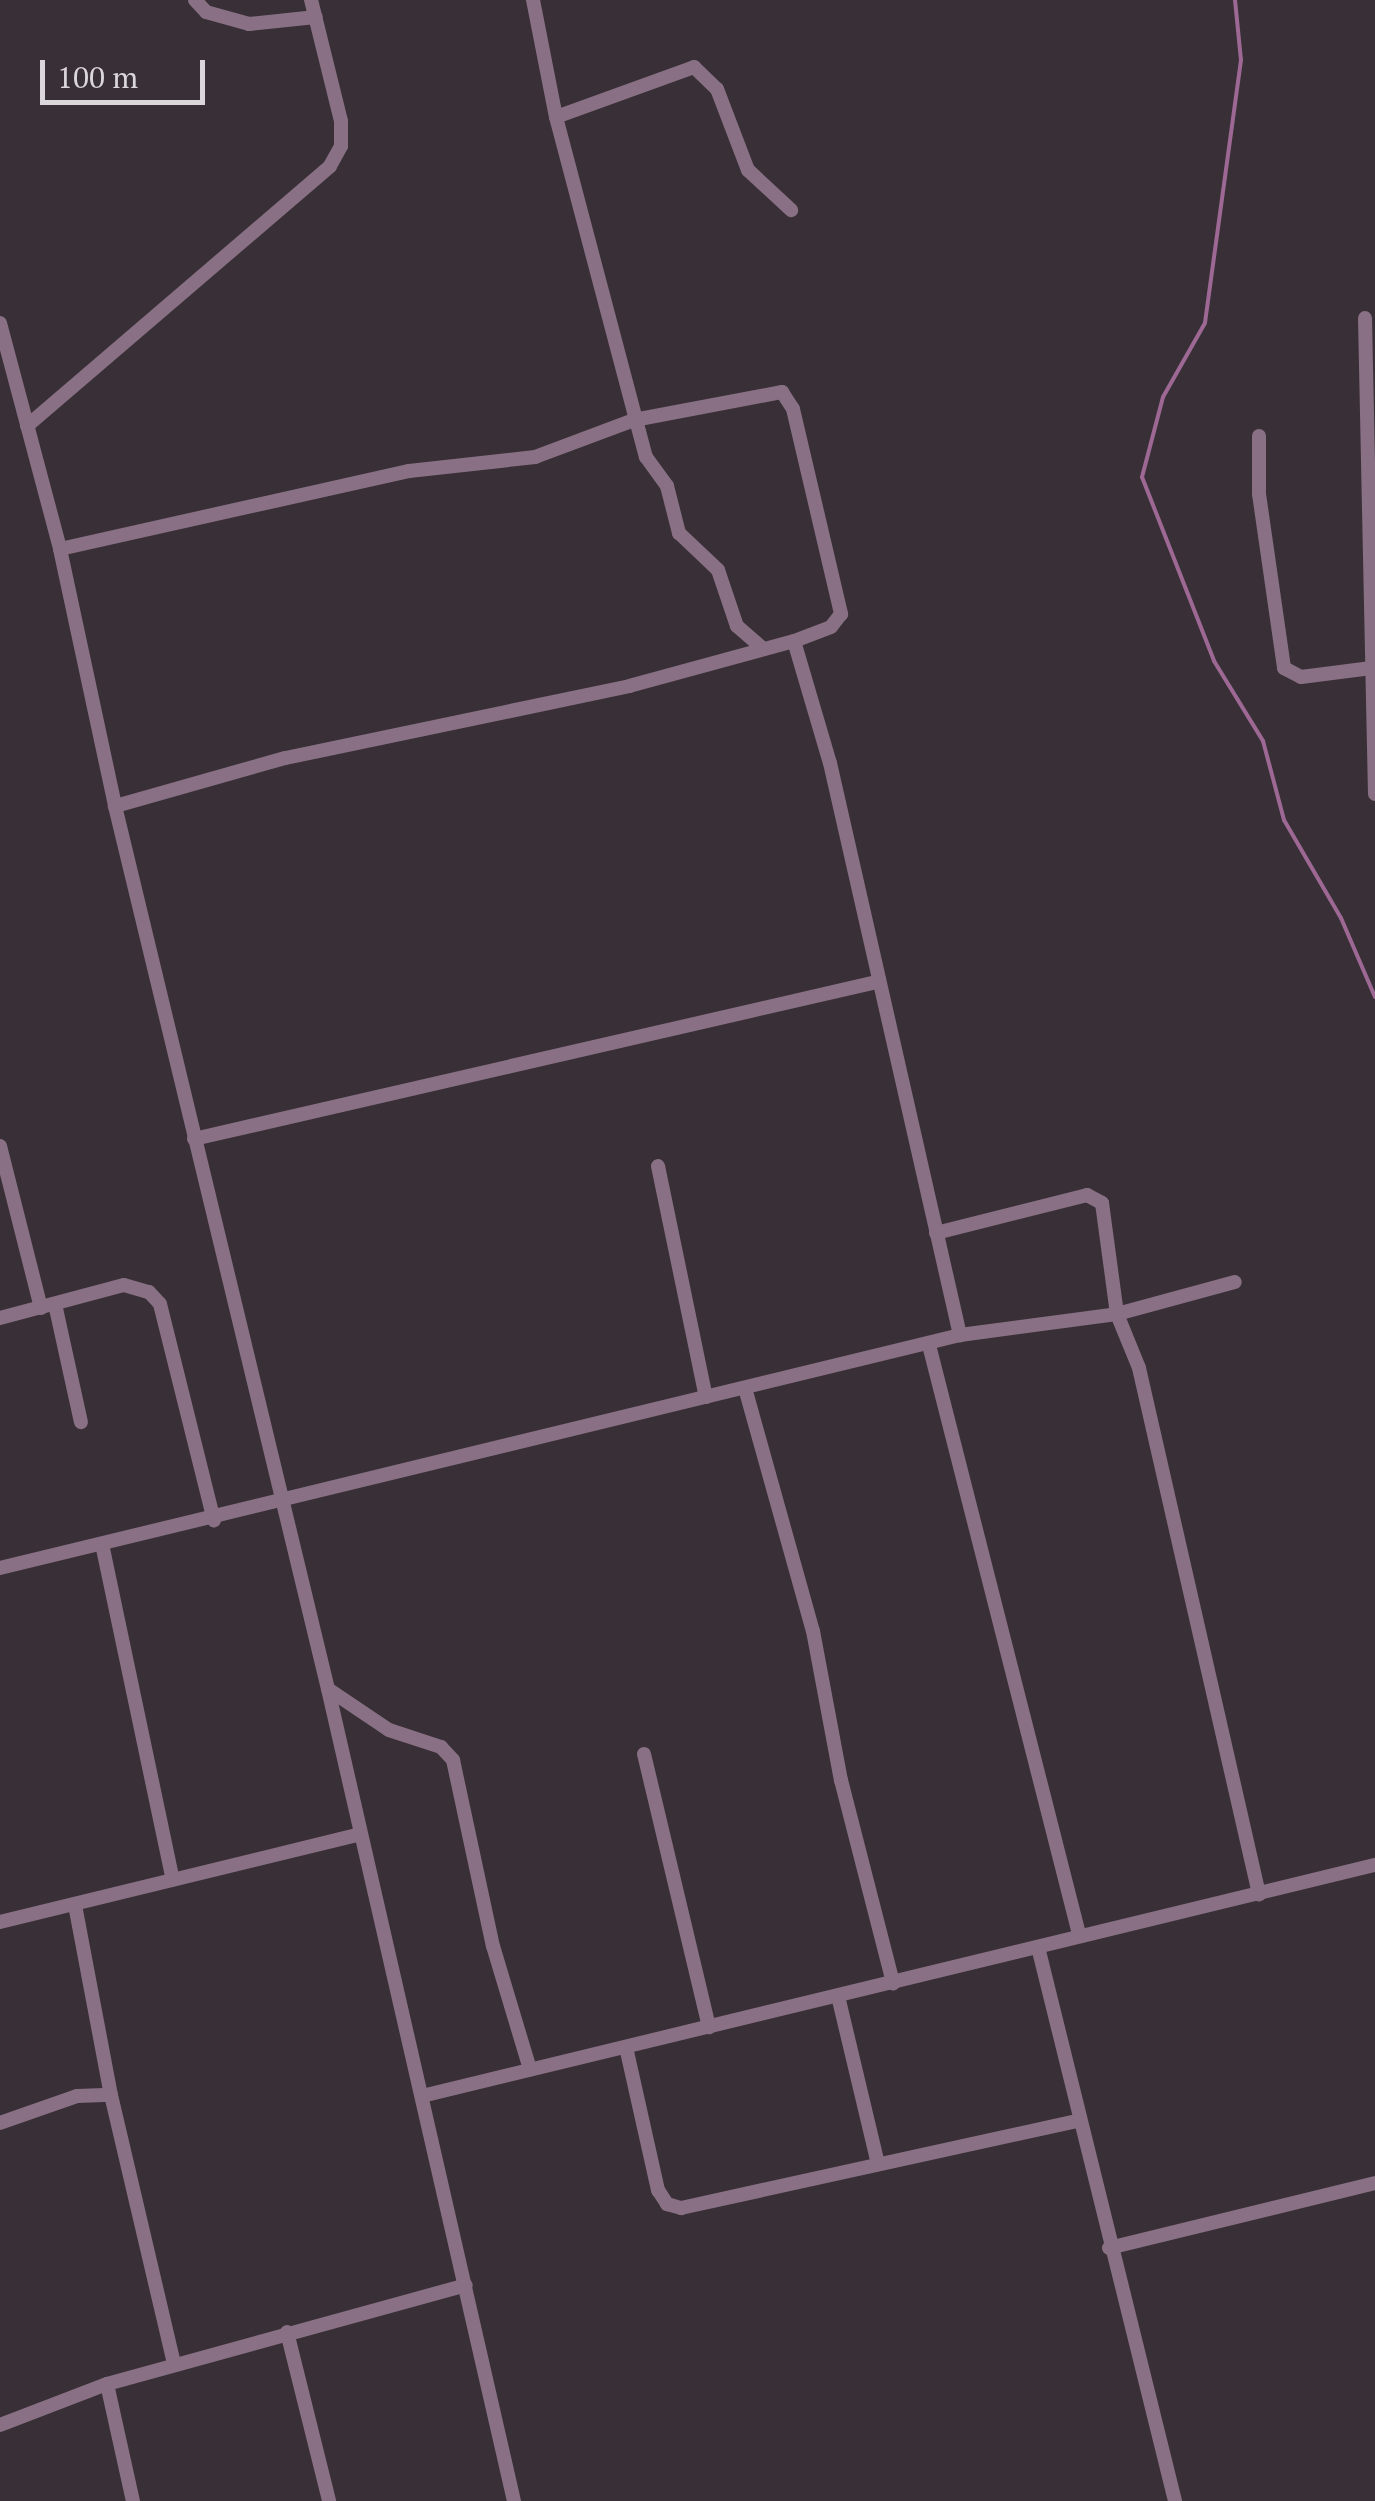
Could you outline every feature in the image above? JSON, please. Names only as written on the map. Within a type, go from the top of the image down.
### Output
[{"type":"street","points":[[195,0],[206,12],[249,24],[316,17]]},
{"type":"street","points":[[28,426],[330,166],[343,135],[312,0]]},
{"type":"street","points":[[533,0],[556,116],[646,457],[668,486],[679,533],[714,566],[738,626],[763,649]]},
{"type":"street","points":[[556,116],[694,68],[717,89],[748,170],[791,210]]},
{"type":"street","points":[[1365,318],[1371,406],[1375,794]]},
{"type":"street","points":[[0,323],[60,549],[115,806],[328,1690],[514,2501]]},
{"type":"street","points":[[60,549],[410,471],[536,457],[634,420],[786,395],[841,614],[832,628],[794,641],[630,686],[285,758],[115,806]]},
{"type":"street","points":[[1258,436],[1266,557],[1284,668],[1301,676],[1371,668]]},
{"type":"street","points":[[794,641],[830,763],[960,1336]]},
{"type":"street","points":[[194,1139],[877,982]]},
{"type":"street","points":[[0,1146],[81,1422]]},
{"type":"street","points":[[658,1166],[706,1398]]},
{"type":"street","points":[[936,1233],[1097,1198],[1117,1314],[1146,1396],[1260,1894]]},
{"type":"street","points":[[0,1568],[214,1520],[960,1336],[1117,1314],[1234,1282]]},
{"type":"street","points":[[0,1318],[136,1285],[160,1304],[214,1520]]},
{"type":"street","points":[[929,1345],[1079,1934]]},
{"type":"street","points":[[746,1388],[814,1631],[840,1780],[893,1983]]},
{"type":"street","points":[[102,1544],[173,1880]]},
{"type":"street","points":[[328,1690],[389,1730],[422,1737],[453,1760],[493,1946],[530,2069]]},
{"type":"street","points":[[644,1754],[709,2027]]},
{"type":"street","points":[[1,1920],[360,1834]]},
{"type":"street","points":[[422,2096],[1375,1865]]},
{"type":"street","points":[[75,1905],[111,2095],[174,2364]]},
{"type":"street","points":[[1038,1946],[1109,2248],[1175,2501]]},
{"type":"street","points":[[838,1996],[878,2164]]},
{"type":"street","points":[[626,2047],[658,2190],[667,2204],[681,2208],[1078,2121]]},
{"type":"street","points":[[0,2123],[77,2096],[111,2095]]},
{"type":"street","points":[[1109,2248],[1375,2183]]},
{"type":"street","points":[[0,2425],[106,2384],[466,2284]]},
{"type":"street","points":[[288,2332],[329,2501]]},
{"type":"street","points":[[106,2384],[132,2501]]},
{"type":"waterway","points":[[1235,0],[1241,60],[1205,323],[1163,397],[1142,477],[1214,661],[1263,741],[1284,820],[1341,918],[1375,997]]}]
